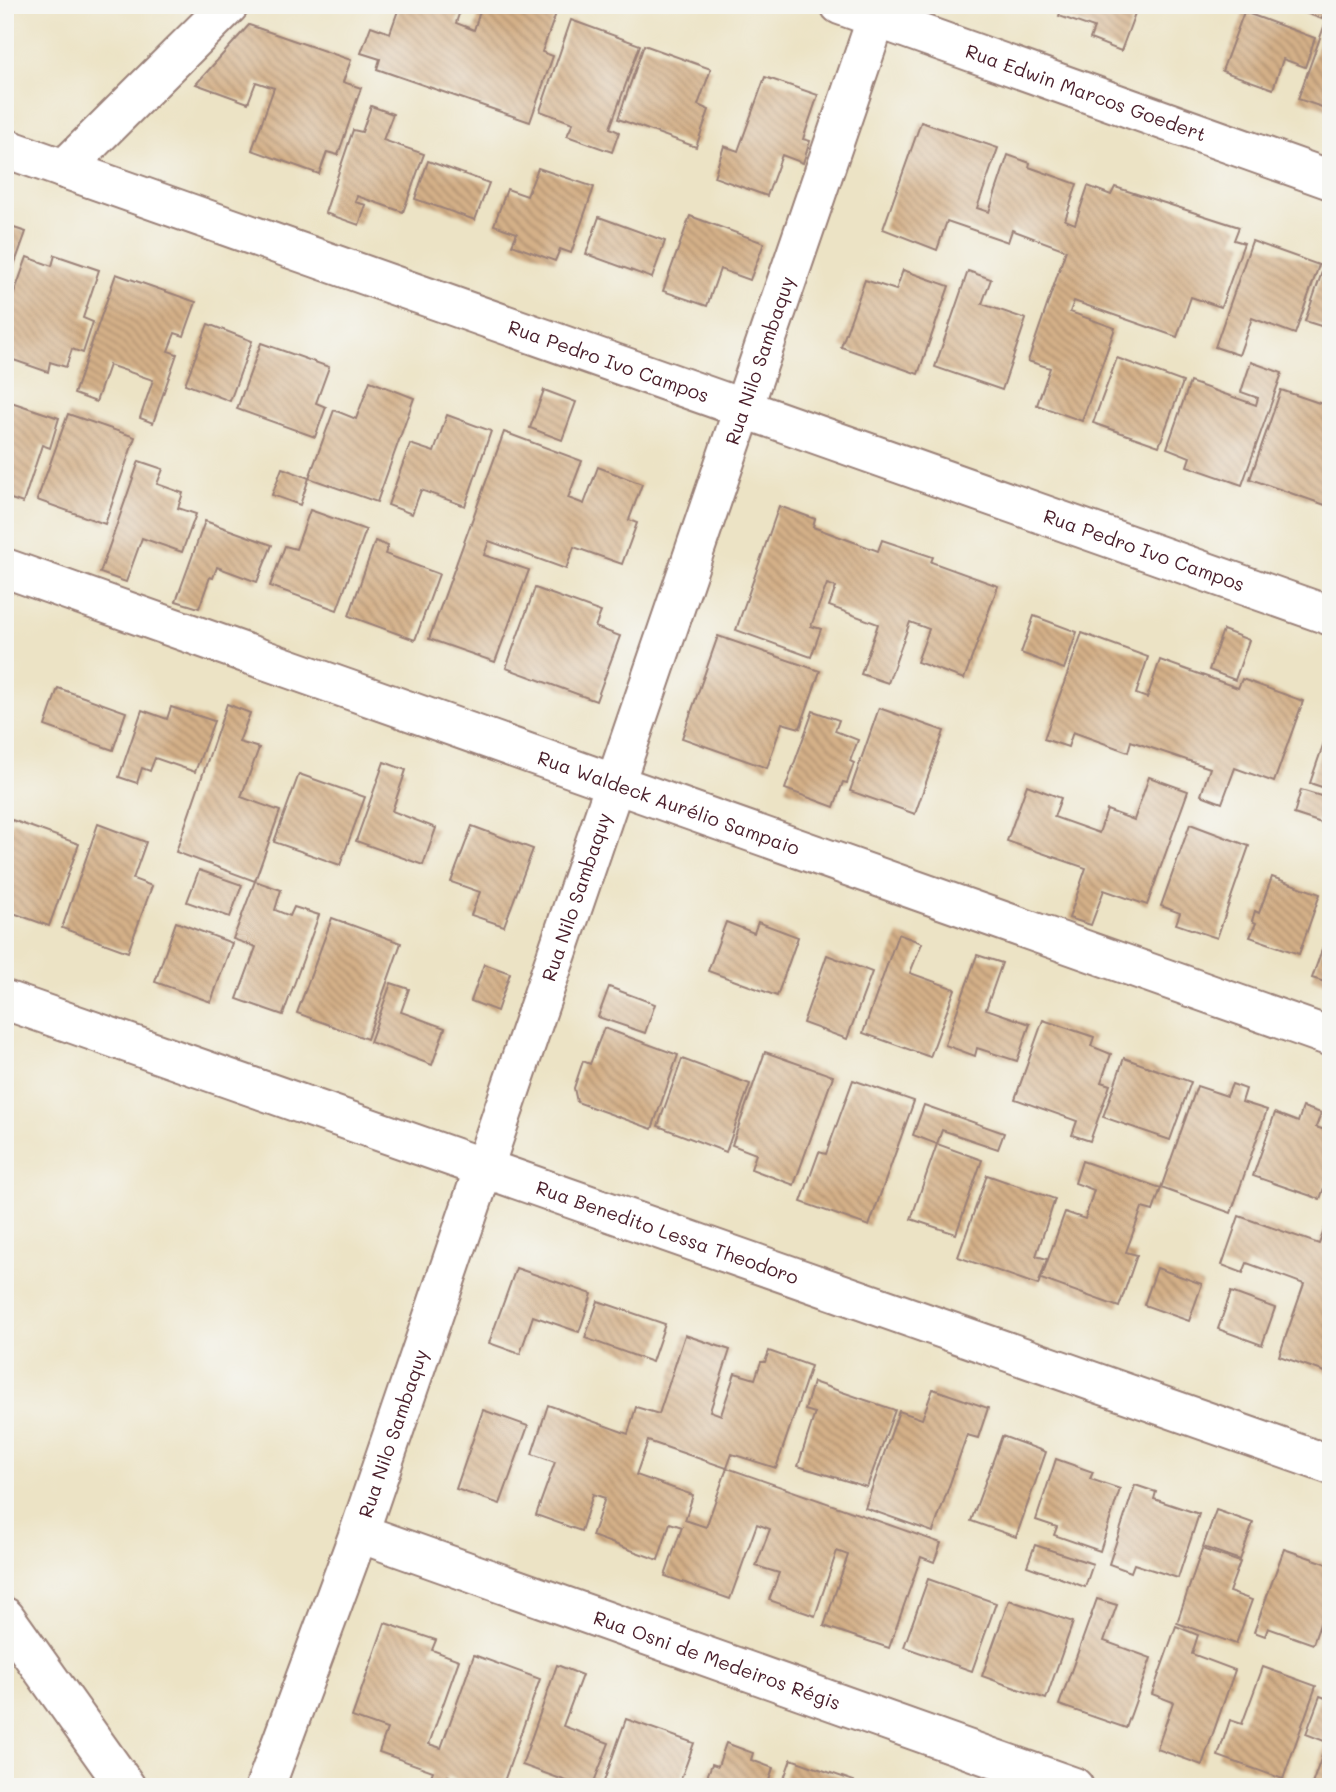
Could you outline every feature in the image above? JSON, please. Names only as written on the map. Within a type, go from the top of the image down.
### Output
[{"type":"street","points":[[64,169],[229,5]]},
{"type":"street","name":"Rua Edwin Marcos Goedert","points":[[840,5],[879,12],[1331,180]]},
{"type":"street","name":"Rua Nilo Sambaquy","points":[[265,1787],[359,1533],[879,12]]},
{"type":"street","name":"Rua Pedro Ivo Campos","points":[[5,148],[1331,616]]},
{"type":"street","name":"Rua Waldeck Aurélio Sampaio","points":[[5,568],[1331,1037]]},
{"type":"street","name":"Rua Benedito Lessa Theodoro","points":[[5,1000],[1331,1465]]},
{"type":"street","name":"Rua Osni de Medeiros Régis","points":[[359,1533],[1074,1787]]},
{"type":"street","points":[[5,1617],[126,1787]]},
{"type":"building","points":[[400,5],[462,5],[456,23],[474,30],[482,5],[559,5],[542,52],[553,56],[530,122],[377,69],[380,59],[361,53],[371,26],[390,33]]},
{"type":"building","points":[[1063,5],[1138,5],[1121,51],[1090,39],[1094,28],[1059,16]]},
{"type":"building","points":[[1292,5],[1327,5],[1322,19],[1291,8]]},
{"type":"building","points":[[1244,12],[1315,38],[1305,67],[1283,59],[1273,89],[1222,71]]},
{"type":"building","points":[[571,20],[640,45],[610,128],[619,132],[612,152],[567,136],[573,123],[540,111]]},
{"type":"building","points":[[1325,24],[1331,26],[1331,110],[1298,99]]},
{"type":"building","points":[[249,25],[351,60],[343,82],[361,88],[338,155],[327,152],[319,174],[252,150],[274,88],[256,82],[248,103],[196,84]]},
{"type":"building","points":[[644,45],[711,69],[698,105],[709,110],[696,147],[618,119]]},
{"type":"building","points":[[765,77],[818,95],[803,139],[810,141],[803,163],[782,155],[767,196],[714,177],[724,146],[738,151]]},
{"type":"building","points":[[371,106],[393,114],[383,140],[424,154],[403,212],[357,196],[355,202],[366,205],[359,225],[325,213],[353,130],[362,132]]},
{"type":"building","points":[[921,122],[998,148],[977,208],[989,212],[1008,155],[1030,163],[1029,167],[1077,184],[1065,220],[1075,224],[1088,186],[1111,195],[1115,187],[1239,227],[1234,240],[1244,243],[1221,307],[1191,297],[1177,337],[1074,301],[1070,312],[1115,328],[1082,421],[1037,405],[1050,368],[1028,361],[1066,250],[1012,230],[1008,242],[947,221],[937,250],[883,229]]},
{"type":"building","points":[[428,161],[489,183],[475,220],[415,199]]},
{"type":"building","points":[[538,168],[594,187],[571,253],[560,249],[555,261],[512,245],[517,233],[494,225],[507,189],[527,196]]},
{"type":"building","points":[[690,216],[764,243],[750,280],[720,269],[707,306],[663,291]]},
{"type":"building","points":[[599,217],[665,241],[652,278],[586,254]]},
{"type":"building","points":[[5,225],[26,232],[6,288],[5,288]]},
{"type":"building","points":[[1252,241],[1319,265],[1295,334],[1252,318],[1239,355],[1215,347]]},
{"type":"building","points":[[55,255],[99,270],[83,318],[93,322],[83,353],[72,349],[66,367],[50,362],[48,372],[5,357],[5,319],[27,257],[52,266]]},
{"type":"building","points":[[903,270],[949,286],[918,374],[841,347],[865,280],[896,290]]},
{"type":"building","points":[[968,271],[991,279],[982,304],[1026,319],[1002,390],[935,367]]},
{"type":"building","points":[[1322,272],[1331,275],[1331,317],[1328,316],[1324,327],[1305,321]]},
{"type":"building","points":[[116,274],[196,302],[184,336],[175,333],[168,351],[177,354],[153,423],[140,418],[153,380],[109,365],[96,402],[74,394]]},
{"type":"building","points":[[208,324],[252,341],[230,401],[185,384]]},
{"type":"building","points":[[261,343],[329,367],[316,403],[326,407],[315,437],[237,409]]},
{"type":"building","points":[[1117,358],[1183,382],[1159,446],[1093,423]]},
{"type":"building","points":[[1251,362],[1282,373],[1242,485],[1187,466],[1190,457],[1167,448],[1190,382],[1256,405],[1258,398],[1241,392]]},
{"type":"building","points":[[370,381],[414,398],[377,502],[309,478],[334,410],[356,419]]},
{"type":"building","points":[[544,390],[576,402],[562,440],[530,428]]},
{"type":"building","points":[[1281,390],[1331,407],[1331,507],[1250,479]]},
{"type":"building","points":[[5,400],[59,418],[50,448],[42,445],[23,503],[5,497]]},
{"type":"building","points":[[68,414],[135,437],[105,524],[37,500]]},
{"type":"building","points":[[447,415],[491,431],[465,506],[421,490],[412,514],[388,505],[410,444],[434,452]]},
{"type":"building","points":[[504,432],[582,461],[568,498],[584,504],[598,467],[642,484],[629,520],[637,523],[622,564],[574,547],[566,569],[489,541],[484,555],[529,570],[495,662],[429,639]]},
{"type":"building","points":[[139,461],[163,469],[157,484],[183,493],[178,508],[196,514],[182,552],[142,538],[126,582],[100,573]]},
{"type":"building","points":[[282,468],[309,478],[300,505],[272,495]]},
{"type":"building","points":[[779,506],[815,519],[813,527],[878,551],[882,540],[933,557],[931,562],[998,586],[964,679],[917,662],[929,629],[910,622],[888,683],[861,674],[878,624],[829,606],[836,587],[827,584],[811,626],[821,629],[811,657],[736,630]]},
{"type":"building","points":[[310,510],[366,530],[337,610],[270,586],[285,546],[296,549]]},
{"type":"building","points":[[205,521],[272,545],[257,582],[217,567],[213,578],[210,577],[199,608],[176,601]]},
{"type":"building","points":[[375,541],[388,546],[385,554],[439,574],[415,640],[349,616]]},
{"type":"building","points":[[535,588],[601,612],[595,627],[620,636],[596,701],[506,668]]},
{"type":"building","points":[[1034,616],[1077,632],[1064,669],[1021,653]]},
{"type":"building","points":[[1223,630],[1249,640],[1235,680],[1209,670]]},
{"type":"building","points":[[1082,633],[1148,657],[1136,694],[1147,698],[1160,660],[1238,688],[1242,679],[1303,701],[1274,782],[1235,768],[1222,803],[1201,795],[1210,768],[1131,741],[1128,752],[1073,732],[1068,747],[1044,739]]},
{"type":"building","points":[[718,636],[820,671],[800,728],[782,723],[767,768],[682,738]]},
{"type":"building","points":[[58,688],[126,712],[113,750],[45,726]]},
{"type":"building","points":[[227,704],[250,713],[239,742],[259,748],[241,797],[280,811],[255,881],[176,852]]},
{"type":"building","points":[[171,707],[214,721],[195,772],[155,758],[150,771],[142,768],[137,783],[119,777],[142,710],[167,719]]},
{"type":"building","points":[[879,708],[944,731],[915,814],[850,791]]},
{"type":"building","points":[[813,711],[839,720],[835,731],[858,740],[850,761],[854,763],[847,783],[843,782],[834,807],[785,789]]},
{"type":"building","points":[[1331,725],[1331,790],[1310,783]]},
{"type":"building","points":[[384,762],[406,770],[392,811],[436,828],[423,865],[356,841]]},
{"type":"building","points":[[299,774],[365,797],[340,865],[274,842]]},
{"type":"building","points":[[1149,777],[1188,791],[1147,905],[1104,890],[1091,925],[1069,918],[1086,868],[1007,841],[1027,785],[1061,798],[1054,817],[1099,833],[1107,810],[1134,820]]},
{"type":"building","points":[[1301,790],[1331,799],[1331,826],[1294,814]]},
{"type":"building","points":[[12,820],[79,844],[49,926],[5,910],[5,840]]},
{"type":"building","points":[[98,824],[146,842],[133,879],[152,886],[128,952],[62,928]]},
{"type":"building","points":[[1190,824],[1249,846],[1217,938],[1176,924],[1180,913],[1161,906]]},
{"type":"building","points":[[472,826],[533,849],[504,926],[471,915],[480,892],[451,882]]},
{"type":"building","points":[[199,870],[242,885],[230,917],[187,902]]},
{"type":"building","points":[[1272,877],[1320,894],[1299,954],[1250,937],[1256,923],[1252,921],[1255,911],[1259,913]]},
{"type":"building","points":[[255,881],[281,890],[275,910],[290,916],[294,907],[319,915],[283,1015],[237,999],[256,947],[233,939]]},
{"type":"building","points":[[332,918],[401,943],[367,1039],[297,1013]]},
{"type":"building","points":[[176,922],[232,943],[211,1002],[155,982]]},
{"type":"building","points":[[726,922],[754,933],[758,922],[798,937],[777,996],[708,971]]},
{"type":"building","points":[[1331,927],[1331,984],[1312,978]]},
{"type":"building","points":[[898,934],[922,943],[910,973],[955,989],[930,1057],[863,1033]]},
{"type":"building","points":[[827,955],[872,972],[847,1039],[803,1023]]},
{"type":"building","points":[[977,955],[1002,963],[986,1009],[1030,1024],[1017,1061],[977,1048],[975,1056],[945,1045]]},
{"type":"building","points":[[484,964],[510,973],[497,1011],[471,1001]]},
{"type":"building","points":[[391,983],[409,989],[401,1012],[445,1028],[432,1065],[370,1042]]},
{"type":"building","points":[[609,987],[655,1004],[645,1033],[598,1017]]},
{"type":"building","points":[[1043,1020],[1094,1037],[1091,1046],[1111,1054],[1101,1082],[1110,1085],[1090,1141],[1072,1135],[1077,1121],[1015,1099]]},
{"type":"building","points":[[604,1028],[678,1055],[652,1129],[577,1102],[574,1088],[583,1061],[590,1064]]},
{"type":"building","points":[[765,1052],[833,1076],[794,1185],[751,1169],[756,1154],[732,1145]]},
{"type":"building","points":[[1124,1058],[1191,1082],[1170,1140],[1103,1117]]},
{"type":"building","points":[[682,1059],[750,1084],[726,1152],[658,1126]]},
{"type":"building","points":[[853,1080],[914,1101],[869,1226],[801,1202],[819,1152],[826,1154]]},
{"type":"building","points":[[1232,1084],[1246,1089],[1242,1102],[1267,1110],[1231,1213],[1161,1188],[1197,1086],[1227,1096]]},
{"type":"building","points":[[924,1105],[1004,1133],[998,1149],[942,1130],[937,1144],[913,1135]]},
{"type":"building","points":[[1303,1107],[1321,1113],[1316,1127],[1331,1132],[1331,1168],[1320,1199],[1253,1176],[1275,1113],[1298,1122]]},
{"type":"building","points":[[937,1144],[982,1160],[956,1234],[911,1219]]},
{"type":"building","points":[[1082,1161],[1161,1188],[1153,1211],[1142,1208],[1126,1252],[1137,1255],[1119,1307],[1041,1279],[1065,1212],[1085,1219],[1094,1190],[1075,1183]]},
{"type":"building","points":[[987,1175],[1055,1199],[1036,1256],[1047,1259],[1038,1285],[958,1257]]},
{"type":"building","points":[[1331,1211],[1331,1374],[1279,1356],[1304,1284],[1247,1263],[1243,1273],[1222,1265],[1239,1216],[1319,1244]]},
{"type":"building","points":[[516,1268],[592,1294],[579,1332],[533,1316],[520,1354],[489,1343]]},
{"type":"building","points":[[1157,1268],[1202,1284],[1189,1321],[1144,1305]]},
{"type":"building","points":[[1231,1292],[1275,1308],[1262,1345],[1218,1329]]},
{"type":"building","points":[[598,1301],[665,1324],[652,1362],[585,1338]]},
{"type":"building","points":[[685,1335],[730,1350],[710,1411],[721,1415],[735,1373],[755,1379],[761,1362],[765,1362],[769,1351],[811,1366],[776,1468],[732,1454],[727,1468],[941,1543],[934,1562],[921,1557],[889,1648],[824,1626],[848,1555],[837,1551],[815,1616],[769,1600],[779,1573],[756,1566],[770,1529],[757,1524],[730,1599],[665,1576],[682,1527],[670,1523],[658,1560],[592,1536],[605,1498],[593,1494],[581,1531],[536,1515],[555,1462],[532,1454],[548,1405],[628,1434],[636,1407],[659,1414]],"holes":[[[648,1441],[727,1468],[706,1527],[685,1520],[693,1495],[636,1475]]]},
{"type":"building","points":[[813,1382],[895,1410],[867,1487],[798,1466],[815,1413],[805,1410]]},
{"type":"building","points":[[933,1389],[988,1408],[978,1438],[967,1435],[933,1532],[865,1508],[899,1411],[922,1419]]},
{"type":"building","points":[[483,1410],[528,1426],[500,1504],[456,1489]]},
{"type":"building","points":[[1002,1436],[1046,1452],[1016,1537],[971,1521]]},
{"type":"building","points":[[1056,1459],[1093,1472],[1090,1479],[1120,1489],[1100,1551],[1054,1535],[1057,1527],[1036,1520]]},
{"type":"building","points":[[1135,1485],[1156,1492],[1154,1499],[1199,1514],[1178,1578],[1134,1564],[1131,1572],[1109,1564]]},
{"type":"building","points":[[1216,1510],[1253,1523],[1240,1560],[1203,1547]]},
{"type":"building","points":[[1035,1545],[1093,1564],[1085,1587],[1027,1566]]},
{"type":"building","points":[[1202,1549],[1240,1562],[1229,1592],[1252,1600],[1236,1644],[1177,1623]]},
{"type":"building","points":[[1284,1549],[1331,1565],[1331,1598],[1313,1644],[1268,1628],[1265,1636],[1254,1632]]},
{"type":"building","points":[[928,1579],[996,1603],[972,1671],[904,1647]]},
{"type":"building","points":[[1097,1599],[1117,1605],[1104,1641],[1151,1658],[1126,1728],[1059,1705]]},
{"type":"building","points":[[1009,1600],[1073,1622],[1046,1699],[982,1676]]},
{"type":"building","points":[[385,1623],[436,1640],[432,1650],[459,1660],[429,1744],[441,1748],[474,1655],[540,1679],[502,1787],[477,1787],[448,1776],[444,1787],[427,1787],[433,1771],[379,1752],[387,1729],[352,1717]]},
{"type":"building","points":[[1176,1626],[1198,1635],[1192,1654],[1235,1670],[1202,1765],[1157,1749],[1173,1702],[1152,1694]]},
{"type":"building","points":[[557,1665],[582,1675],[563,1726],[609,1743],[592,1787],[583,1787],[522,1765]]},
{"type":"building","points":[[1263,1667],[1316,1686],[1283,1779],[1218,1756],[1230,1720],[1242,1724]]},
{"type":"building","points":[[1320,1696],[1331,1700],[1331,1787],[1311,1787],[1327,1742],[1306,1734]]},
{"type":"building","points":[[626,1719],[694,1743],[678,1787],[602,1787]]},
{"type":"building","points":[[726,1743],[753,1753],[751,1760],[773,1768],[767,1787],[703,1787],[712,1764],[718,1766]]},
{"type":"building","points":[[791,1759],[854,1781],[852,1787],[781,1787]]}]
